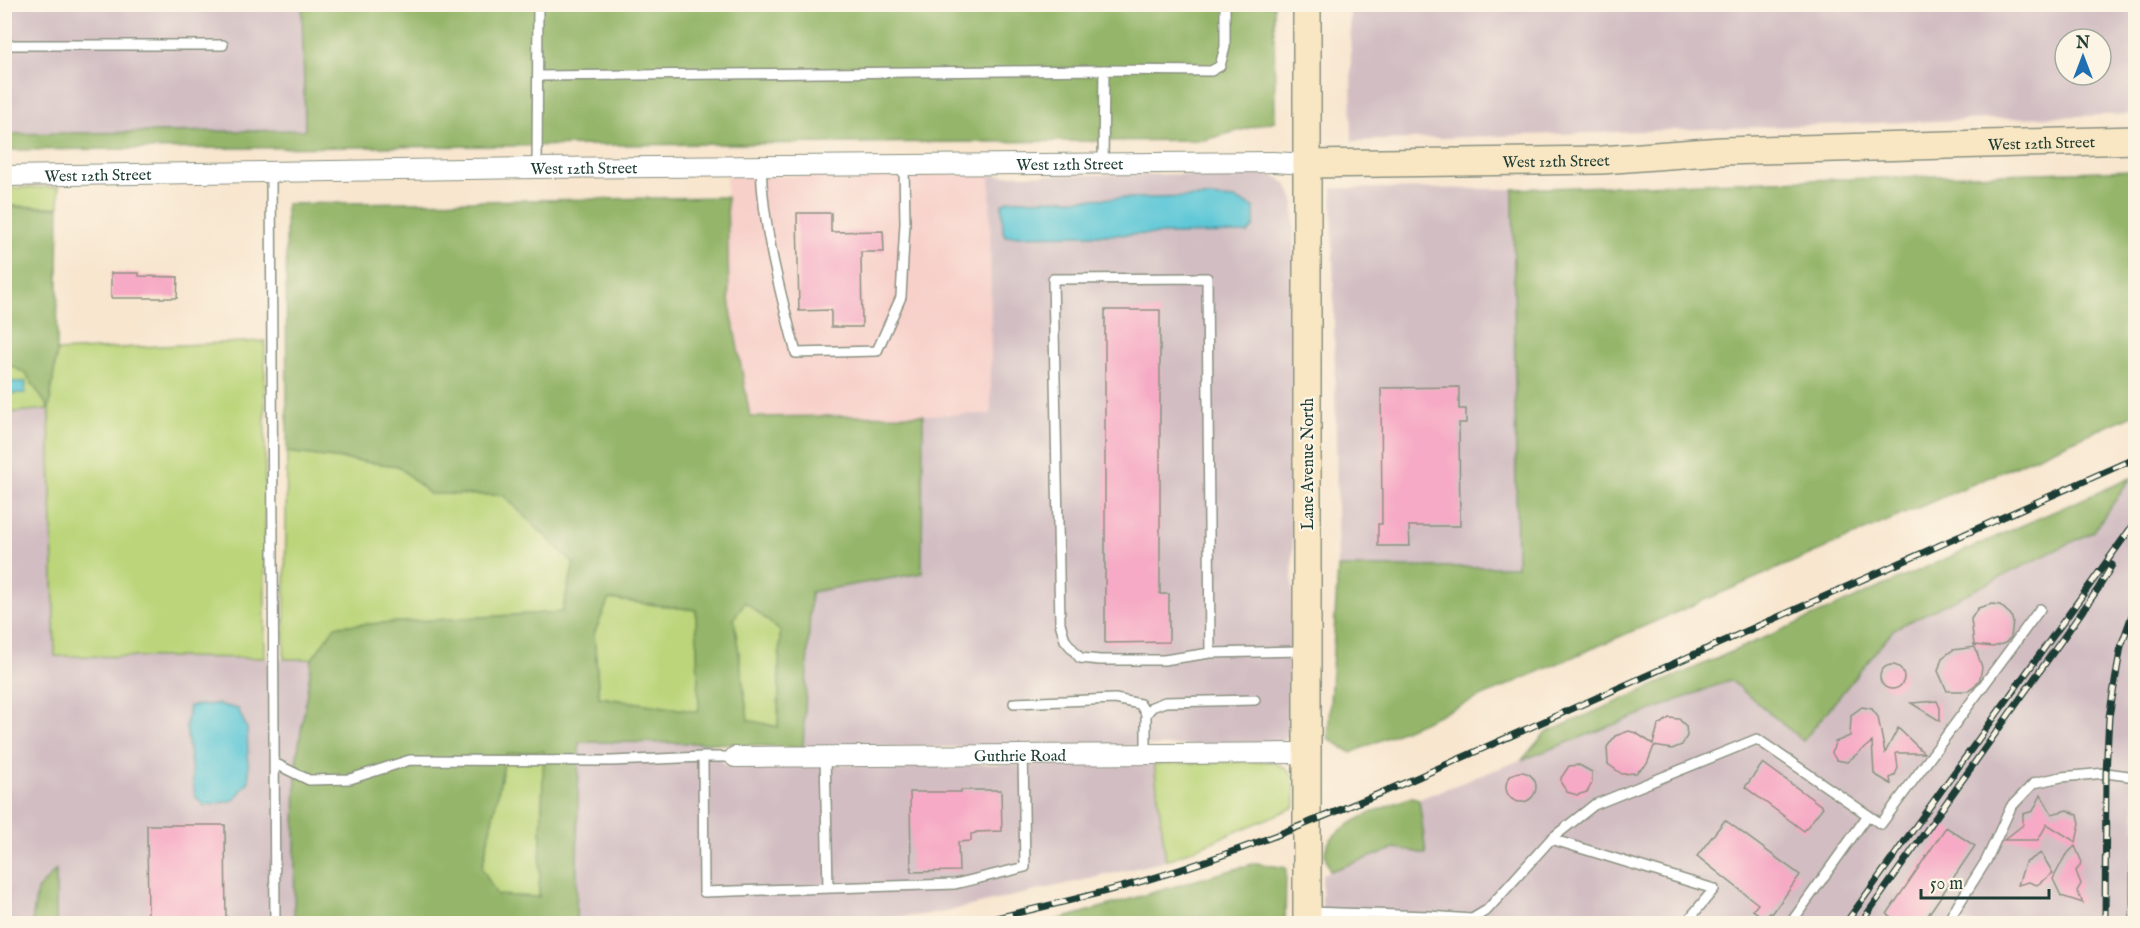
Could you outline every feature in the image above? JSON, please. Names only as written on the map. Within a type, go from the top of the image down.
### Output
[{"type":"main road","name":"Lane Avenue North","points":[[1306,918],[1307,4]]},
{"type":"main road","name":"West 12th Street","points":[[1307,164],[1601,160],[1722,151],[2136,140]]},
{"type":"street","name":"West 12th Street","points":[[4,176],[537,168],[1274,162],[1307,164]]},
{"type":"street","name":"Guthrie Road","points":[[735,757],[1306,753]]},
{"type":"lane","points":[[537,168],[538,4]]},
{"type":"lane","points":[[539,76],[1211,71],[1220,66],[1225,47],[1225,4]]},
{"type":"lane","points":[[4,45],[224,45]]},
{"type":"lane","points":[[1103,164],[1104,70]]},
{"type":"lane","points":[[761,166],[772,258],[796,352],[877,351],[901,297],[904,166]]},
{"type":"lane","points":[[271,172],[274,924]]},
{"type":"lane","points":[[1210,653],[1207,278],[1053,279],[1060,623],[1065,640],[1080,658],[1100,660],[1164,660],[1210,653],[1306,651]]},
{"type":"lane","points":[[1306,918],[1475,922],[1551,839],[1594,805],[1756,739],[1881,824],[2040,609]]},
{"type":"lane","points":[[1014,703],[1115,699],[1140,704],[1146,714],[1146,754]]},
{"type":"lane","points":[[1146,714],[1152,707],[1165,702],[1256,700]]},
{"type":"lane","points":[[703,757],[704,892],[955,884],[1025,867],[1023,755]]},
{"type":"lane","points":[[825,756],[828,888]]},
{"type":"lane","points":[[274,763],[309,780],[350,779],[410,760],[612,761],[735,757]]},
{"type":"lane","points":[[1946,924],[1986,861],[2012,807],[2034,783],[2061,777],[2106,773],[2136,777]]},
{"type":"lane","points":[[2135,924],[2136,784]]},
{"type":"lane","points":[[1791,924],[1868,815]]},
{"type":"lane","points":[[1551,839],[1714,889],[1685,924]]},
{"type":"shaded area","points":[[4,5],[302,5],[305,130],[5,134]]},
{"type":"shaded area","points":[[1350,5],[2135,5],[2135,114],[1352,141]]},
{"type":"shaded area","points":[[1262,174],[1279,178],[1288,186],[1294,200],[1292,732],[1280,745],[803,748],[811,592],[922,573],[923,415],[991,414],[990,175]]},
{"type":"shaded area","points":[[990,175],[991,415],[750,417],[729,299],[726,176]]},
{"type":"shaded area","points":[[1332,188],[1513,189],[1517,567],[1338,567]]},
{"type":"shaded area","points":[[49,409],[55,656],[312,659],[296,764],[294,923],[56,923],[56,870],[37,890],[32,923],[5,924],[5,413]],"holes":[[[189,707],[238,709],[247,729],[249,781],[195,796],[186,727]]]},
{"type":"shaded area","points":[[2131,478],[2135,481],[2135,923],[1322,923],[1322,874],[1396,848],[1426,854],[1419,799],[1730,680],[1803,740],[1894,629],[2093,532]]},
{"type":"shaded area","points":[[579,742],[710,743],[725,765],[1154,764],[1166,861],[940,913],[840,923],[576,924]]},
{"type":"shaded area","points":[[1200,915],[1229,923],[1164,924]]},
{"type":"green space","points":[[302,5],[1274,5],[1275,121],[1204,140],[5,150],[4,134],[305,130]]},
{"type":"green space","points":[[2135,170],[2135,414],[1351,753],[1328,738],[1338,567],[1517,567],[1513,189]]},
{"type":"green space","points":[[59,187],[59,207],[5,206],[5,188]]},
{"type":"green space","points":[[727,197],[729,299],[750,417],[923,415],[922,573],[811,592],[803,748],[710,743],[579,742],[576,923],[294,923],[296,764],[312,659],[335,626],[562,612],[574,564],[503,495],[430,494],[398,466],[287,452],[286,204]],"holes":[[[609,599],[696,610],[699,712],[599,697],[594,634]],[[745,602],[780,631],[778,727],[748,720],[734,618]],[[544,751],[539,897],[497,895],[482,868],[506,754]]]},
{"type":"green space","points":[[5,206],[59,208],[57,350],[49,409],[26,374],[5,362]]},
{"type":"green space","points":[[265,341],[265,658],[55,656],[49,409],[5,413],[4,394],[24,393],[25,382],[5,382],[5,362],[26,374],[49,408],[57,351]]},
{"type":"green space","points":[[287,452],[398,466],[430,494],[503,495],[574,563],[562,612],[336,626],[312,659],[284,659]]},
{"type":"green space","points":[[2131,478],[2093,532],[1894,629],[1803,741],[1730,680],[1522,760],[1545,733]]},
{"type":"green space","points":[[609,599],[696,610],[699,712],[599,697],[594,634]]},
{"type":"green space","points":[[745,601],[780,631],[778,727],[748,720],[734,618]]},
{"type":"green space","points":[[544,751],[539,898],[496,896],[482,868],[506,754]]},
{"type":"green space","points":[[1271,761],[1286,769],[1293,778],[1295,807],[1166,861],[1154,764]]},
{"type":"green space","points":[[1412,797],[1419,799],[1426,854],[1396,848],[1330,871],[1325,853],[1328,843],[1336,834],[1361,818]]},
{"type":"green space","points":[[1256,863],[1286,868],[1285,923],[1229,923],[1200,915],[1164,924],[1047,923]]},
{"type":"green space","points":[[56,870],[56,923],[32,923],[37,890]]},
{"type":"water","points":[[1210,197],[1235,199],[1254,207],[1254,226],[1248,233],[1005,236],[1003,231],[1002,204],[1009,200]]},
{"type":"water","points":[[5,382],[26,382],[25,393],[5,394]]},
{"type":"water","points":[[217,704],[238,709],[247,729],[249,781],[234,800],[204,806],[195,796],[186,727],[189,706]]},
{"type":"building","points":[[797,213],[831,213],[831,232],[883,231],[884,252],[861,252],[862,327],[831,327],[831,310],[799,311]]},
{"type":"building","points":[[111,273],[178,277],[177,298],[111,298]]},
{"type":"building","points":[[1105,310],[1160,310],[1160,594],[1169,594],[1169,642],[1105,643]]},
{"type":"building","points":[[1459,387],[1459,409],[1466,409],[1466,423],[1459,423],[1460,526],[1409,526],[1410,546],[1378,546],[1378,524],[1382,524],[1381,388]]},
{"type":"building","points":[[1992,604],[2000,605],[2011,615],[2013,622],[2011,637],[2005,643],[1993,647],[1974,645],[1971,619],[1978,608]]},
{"type":"building","points":[[1975,647],[1982,667],[1980,679],[1968,691],[1947,691],[1938,671],[1942,658],[1953,650]]},
{"type":"building","points":[[1892,665],[1901,668],[1904,677],[1901,686],[1892,689],[1883,686],[1880,677],[1883,668]]},
{"type":"building","points":[[1937,701],[1940,708],[1940,721],[1911,703]]},
{"type":"building","points":[[1862,707],[1872,709],[1878,717],[1885,753],[1898,728],[1924,753],[1896,753],[1898,768],[1895,775],[1890,778],[1891,784],[1874,774],[1872,742],[1847,762],[1836,760],[1832,753],[1835,742],[1850,736],[1851,715]]},
{"type":"building","points":[[1669,718],[1679,719],[1686,726],[1687,736],[1682,745],[1672,749],[1654,746],[1647,764],[1636,773],[1622,774],[1608,764],[1607,747],[1615,736],[1629,731],[1653,744],[1658,726]]},
{"type":"building","points":[[1763,763],[1823,807],[1804,831],[1745,787]]},
{"type":"building","points":[[1579,765],[1592,772],[1592,783],[1587,792],[1577,795],[1567,792],[1561,783],[1561,778],[1569,766]]},
{"type":"building","points":[[1521,772],[1532,776],[1536,787],[1532,798],[1521,802],[1510,798],[1506,787],[1510,776]]},
{"type":"building","points":[[961,790],[1001,790],[1002,831],[976,832],[971,834],[971,841],[958,842],[959,871],[911,872],[910,792],[961,792]]},
{"type":"building","points":[[2041,795],[2052,814],[2067,810],[2078,815],[2080,823],[2076,842],[2047,824],[2038,840],[2004,840],[2023,825],[2023,814],[2033,811]]},
{"type":"building","points":[[1725,820],[1800,875],[1772,914],[1770,913],[1765,919],[1753,910],[1758,904],[1697,856]]},
{"type":"building","points":[[147,825],[225,825],[226,924],[148,924]]},
{"type":"building","points":[[1946,827],[1975,846],[1922,924],[1901,924],[1887,914]]},
{"type":"building","points":[[2075,846],[2081,860],[2076,871],[2081,884],[2077,891],[2083,903],[2061,896],[2053,879],[2065,856]]},
{"type":"building","points":[[2041,853],[2053,873],[2037,885],[2029,882],[2018,885],[2025,863]]},
{"type":"railway","points":[[971,924],[1153,878],[1297,827],[1414,779],[2136,458]]},
{"type":"railway","points":[[1845,924],[2136,521]]},
{"type":"railway","points":[[1860,924],[2098,589],[2112,565]]},
{"type":"railway","points":[[2105,924],[2106,773],[2109,717],[2121,646],[2136,604]]}]
